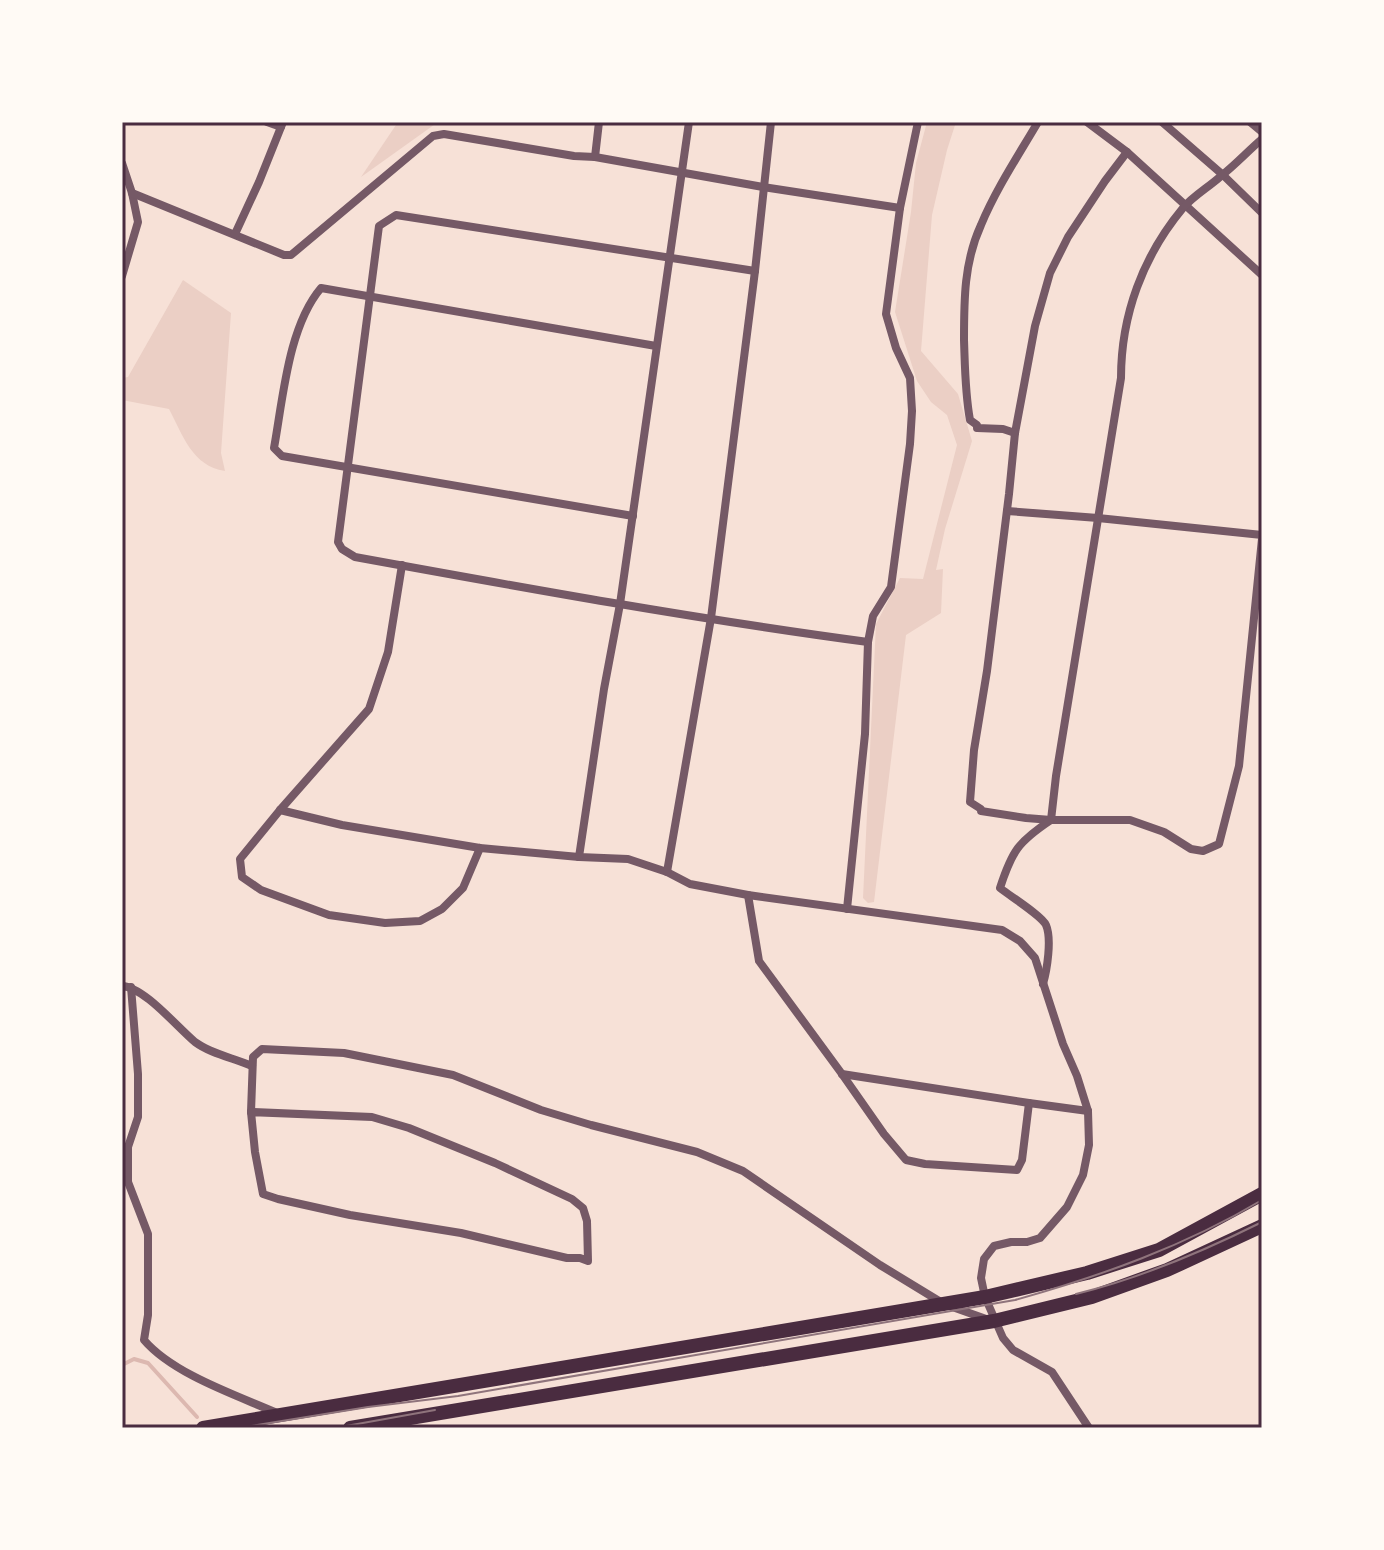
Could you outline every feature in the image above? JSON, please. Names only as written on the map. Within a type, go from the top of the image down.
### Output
[{"type":"main road","points":[[203,1428],[985,1297],[1087,1273],[1159,1250],[1262,1194]]},
{"type":"main road","points":[[361,1427],[994,1321],[1092,1297],[1167,1270],[1262,1226]]},
{"type":"street","points":[[235,234],[282,125],[267,122]]},
{"type":"street","points":[[595,157],[599,122]]},
{"type":"street","points":[[579,857],[620,604],[689,122]]},
{"type":"street","points":[[667,872],[711,618],[771,122]]},
{"type":"street","points":[[847,909],[865,734],[868,642],[873,616],[891,587],[910,444],[910,378],[896,348],[886,314],[900,208],[918,122]]},
{"type":"street","points":[[1015,433],[1003,429],[977,428],[970,420],[965,390],[964,300],[968,264],[980,226],[1038,122]]},
{"type":"street","points":[[1087,122],[1127,152],[1262,275]]},
{"type":"street","points":[[1162,122],[1262,213]]},
{"type":"street","points":[[1250,122],[1262,132]]},
{"type":"street","points":[[132,193],[284,255],[291,255],[433,136],[444,134],[900,208]]},
{"type":"street","points":[[1043,985],[1049,959],[1047,926],[1039,916],[1000,888],[1009,860],[1027,836],[1051,820],[1132,298],[1143,269],[1184,206],[1262,139]]},
{"type":"street","points":[[1007,511],[1262,537],[1239,766],[1219,844],[1203,851],[1191,849],[1164,832],[1130,820],[1026,818],[981,811],[970,802],[1015,433],[1035,326],[1050,273],[1068,237],[1127,152]]},
{"type":"street","points":[[122,163],[138,222],[122,276]]},
{"type":"street","points":[[755,271],[396,215],[379,226],[338,542],[342,549],[355,557],[620,604],[868,642]]},
{"type":"street","points":[[633,516],[282,456],[274,448],[292,348],[312,298],[321,288],[656,346]]},
{"type":"street","points":[[402,565],[388,652],[369,709],[240,859],[242,877],[261,890],[329,915],[385,923],[420,921],[442,909],[463,888],[480,848]]},
{"type":"street","points":[[280,810],[342,825],[480,848],[628,859],[667,872],[690,884],[748,895],[1002,930],[1020,941],[1035,958],[1063,1044],[1077,1076],[1088,1111],[1089,1145],[1083,1175],[1067,1207],[1040,1238],[994,1246],[984,1259],[981,1278],[985,1297],[1003,1338],[1013,1350],[1052,1372],[1089,1428]]},
{"type":"street","points":[[748,895],[759,961],[906,1160],[1017,1170],[1022,1160],[1029,1103]]},
{"type":"street","points":[[127,986],[161,1010],[198,1044],[252,1066]]},
{"type":"street","points":[[127,986],[138,1074],[138,1117],[128,1147],[128,1182],[148,1234],[148,1315],[144,1340],[185,1372],[281,1415]]},
{"type":"street","points":[[251,1112],[372,1117],[409,1128],[495,1163],[572,1199],[583,1208],[587,1221],[588,1261],[461,1233],[350,1215],[263,1194],[251,1112],[253,1057],[262,1049],[344,1053],[453,1075],[541,1110],[697,1152],[743,1171],[880,1265],[944,1304],[994,1321]]},
{"type":"street","points":[[842,1074],[1088,1111]]},
{"type":"shaded area","points":[[398,122],[438,122],[361,177]]},
{"type":"shaded area","points":[[927,122],[956,122],[932,215],[921,351],[958,394],[972,441],[936,570],[943,569],[941,613],[906,635],[874,902],[868,903],[863,898],[876,624],[900,578],[923,579],[957,445],[947,415],[931,402],[917,381],[895,312],[916,163]]},
{"type":"shaded area","points":[[183,280],[231,313],[221,453],[225,471],[204,463],[196,456],[169,409],[122,400],[122,378],[128,377]]},
{"type":"waterway","points":[[122,1365],[134,1359],[148,1363],[197,1417]]},
{"type":"tram line","points":[[239,1428],[458,1396],[1015,1300],[1079,1281],[1173,1246],[1262,1200]]},
{"type":"tram line","points":[[1076,1294],[1171,1263],[1262,1222]]},
{"type":"tram line","points":[[335,1428],[435,1410]]}]
